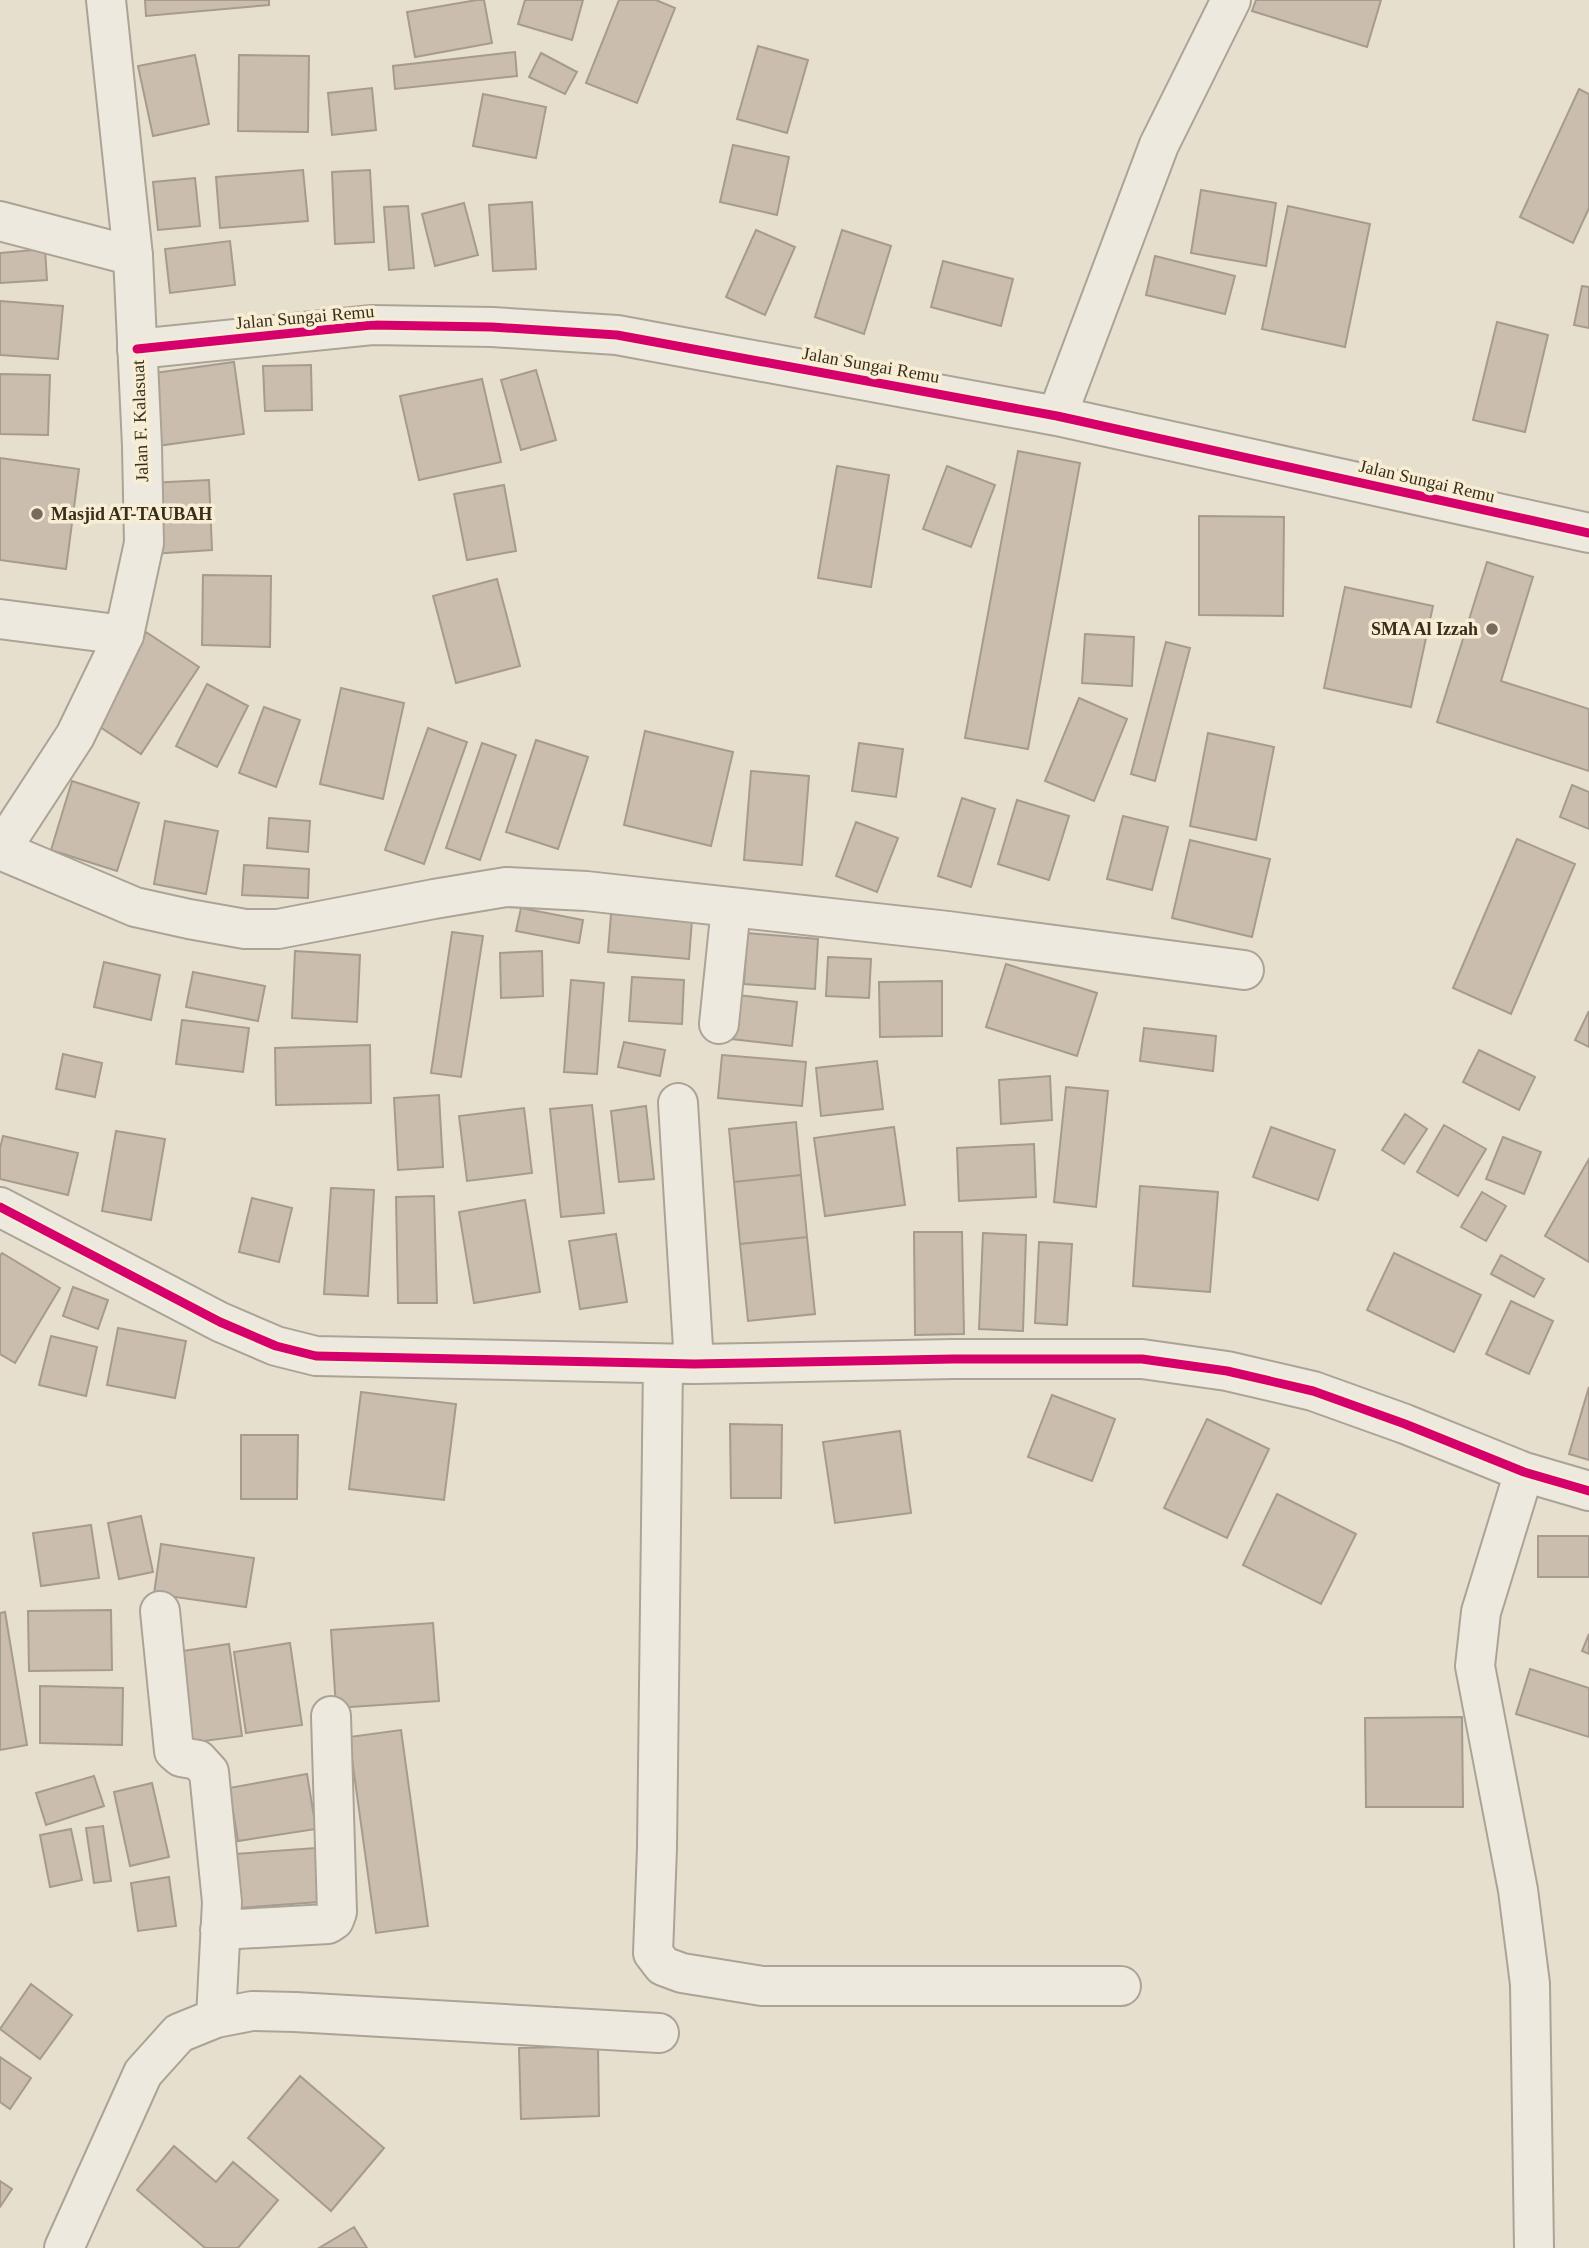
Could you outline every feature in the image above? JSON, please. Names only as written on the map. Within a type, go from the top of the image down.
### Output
[{"type":"street","name":"Jalan F. Kalasuat","points":[[0,850],[75,736],[124,635],[144,542],[133,256],[106,0]]},
{"type":"street","points":[[1057,415],[1159,145],[1231,0]]},
{"type":"street","points":[[0,221],[133,256]]},
{"type":"street","name":"Jalan Sungai Remu","points":[[137,349],[372,325],[492,327],[617,335],[1057,415],[1589,534]]},
{"type":"street","points":[[0,619],[124,635]]},
{"type":"street","points":[[0,850],[135,906],[245,929],[278,929],[506,887],[586,891],[948,931],[1244,970]]},
{"type":"street","points":[[719,1024],[731,908]]},
{"type":"street","points":[[678,1103],[678,1364],[653,1953],[663,1966],[682,1973],[762,1986],[1121,1986]]},
{"type":"street","points":[[0,1207],[220,1322],[276,1346],[316,1356],[678,1364],[1142,1359],[1227,1371],[1313,1391],[1405,1424],[1524,1472],[1589,1491]]},
{"type":"street","points":[[1524,1472],[1480,1612],[1475,1665],[1518,1890],[1530,1984],[1534,2248]]},
{"type":"street","points":[[160,1611],[174,1751],[181,1757],[198,1760],[209,1772],[222,1902],[216,2018]]},
{"type":"street","points":[[220,1930],[328,1924],[334,1920],[337,1912],[331,1716]]},
{"type":"street","points":[[64,2248],[144,2073],[179,2033],[216,2018],[252,2011],[295,2012],[659,2033]]},
{"type":"building","points":[[145,0],[269,0],[269,5],[146,16]]},
{"type":"building","points":[[484,0],[492,43],[415,57],[407,12]]},
{"type":"building","points":[[525,0],[583,0],[572,40],[518,24]]},
{"type":"building","points":[[619,0],[656,0],[675,8],[637,103],[586,83]]},
{"type":"building","points":[[1256,0],[1381,0],[1367,47],[1252,11]]},
{"type":"building","points":[[758,46],[808,60],[787,133],[737,119]]},
{"type":"building","points":[[515,52],[517,76],[395,89],[393,66]]},
{"type":"building","points":[[541,53],[577,72],[565,94],[529,77]]},
{"type":"building","points":[[195,55],[209,124],[153,136],[138,66]]},
{"type":"building","points":[[239,55],[309,56],[308,132],[238,131]]},
{"type":"building","points":[[372,88],[376,130],[332,135],[328,93]]},
{"type":"building","points":[[1579,89],[1589,94],[1589,208],[1573,243],[1520,217]]},
{"type":"building","points":[[483,94],[546,107],[536,158],[473,146]]},
{"type":"building","points":[[733,145],[789,157],[777,215],[720,202]]},
{"type":"building","points":[[303,170],[308,221],[220,228],[216,177]]},
{"type":"building","points":[[370,170],[374,242],[335,244],[332,172]]},
{"type":"building","points":[[195,178],[200,226],[158,230],[153,182]]},
{"type":"building","points":[[1201,190],[1276,203],[1266,266],[1191,253]]},
{"type":"building","points":[[532,202],[536,269],[493,271],[489,205]]},
{"type":"building","points":[[464,203],[478,255],[435,266],[422,214]]},
{"type":"building","points":[[408,206],[414,268],[389,270],[384,207]]},
{"type":"building","points":[[1288,206],[1370,224],[1345,347],[1262,329]]},
{"type":"building","points":[[756,230],[795,247],[765,315],[726,297]]},
{"type":"building","points":[[842,230],[891,246],[864,334],[815,317]]},
{"type":"building","points":[[230,241],[235,285],[170,293],[165,249]]},
{"type":"building","points":[[45,249],[47,280],[0,283],[0,253]]},
{"type":"building","points":[[1155,256],[1235,276],[1225,314],[1146,295]]},
{"type":"building","points":[[943,261],[1013,279],[1001,326],[931,307]]},
{"type":"building","points":[[1582,286],[1589,287],[1589,328],[1574,325]]},
{"type":"building","points":[[0,301],[63,306],[58,359],[0,355]]},
{"type":"building","points":[[1497,322],[1548,335],[1525,432],[1473,420]]},
{"type":"building","points":[[234,362],[244,434],[157,446],[147,374]]},
{"type":"building","points":[[311,365],[312,410],[265,411],[263,366]]},
{"type":"building","points":[[536,370],[556,440],[521,450],[501,380]]},
{"type":"building","points":[[0,374],[50,375],[48,435],[0,434]]},
{"type":"building","points":[[482,379],[501,462],[419,480],[400,396]]},
{"type":"building","points":[[1018,451],[1080,463],[1028,749],[965,738]]},
{"type":"building","name":"Masjid AT-TAUBAH","points":[[0,458],[79,469],[66,569],[0,560]]},
{"type":"building","points":[[837,466],[889,475],[871,587],[818,578]]},
{"type":"building","points":[[947,466],[995,485],[971,547],[923,529]]},
{"type":"building","points":[[209,480],[212,550],[151,554],[147,483]]},
{"type":"building","points":[[504,485],[516,551],[467,560],[454,494]]},
{"type":"building","points":[[1199,516],[1284,517],[1283,616],[1199,615]]},
{"type":"building","name":"SMA Al Izzah","points":[[1487,562],[1533,577],[1501,681],[1589,709],[1589,771],[1437,722]]},
{"type":"building","points":[[203,575],[271,576],[270,647],[202,645]]},
{"type":"building","points":[[497,579],[520,666],[456,683],[433,596]]},
{"type":"building","points":[[1345,587],[1433,606],[1411,707],[1324,688]]},
{"type":"building","points":[[146,632],[199,667],[141,754],[88,719]]},
{"type":"building","points":[[1085,634],[1134,637],[1132,686],[1082,683]]},
{"type":"building","points":[[1166,642],[1190,648],[1155,781],[1131,774]]},
{"type":"building","points":[[207,684],[248,706],[217,767],[176,746]]},
{"type":"building","points":[[341,688],[404,703],[383,799],[320,784]]},
{"type":"building","points":[[1079,698],[1127,719],[1094,801],[1045,781]]},
{"type":"building","points":[[264,707],[300,720],[276,787],[239,773]]},
{"type":"building","points":[[428,728],[467,742],[424,864],[385,850]]},
{"type":"building","points":[[645,731],[733,752],[711,846],[624,825]]},
{"type":"building","points":[[1208,733],[1274,747],[1256,840],[1190,826]]},
{"type":"building","points":[[536,740],[588,757],[558,849],[506,832]]},
{"type":"building","points":[[482,743],[516,755],[480,860],[446,848]]},
{"type":"building","points":[[859,743],[903,749],[896,797],[852,791]]},
{"type":"building","points":[[751,771],[809,776],[802,865],[744,860]]},
{"type":"building","points":[[72,781],[139,803],[117,871],[51,850]]},
{"type":"building","points":[[1572,785],[1589,792],[1589,829],[1560,817]]},
{"type":"building","points":[[962,798],[995,809],[971,887],[938,876]]},
{"type":"building","points":[[1017,800],[1069,816],[1049,880],[998,864]]},
{"type":"building","points":[[1123,816],[1168,827],[1152,890],[1107,879]]},
{"type":"building","points":[[269,818],[310,821],[308,852],[267,848]]},
{"type":"building","points":[[165,821],[218,831],[206,894],[154,884]]},
{"type":"building","points":[[856,822],[898,838],[877,892],[836,876]]},
{"type":"building","points":[[1517,839],[1575,864],[1511,1014],[1453,988]]},
{"type":"building","points":[[1190,840],[1270,859],[1252,937],[1172,918]]},
{"type":"building","points":[[244,865],[309,869],[308,898],[242,895]]},
{"type":"building","points":[[521,908],[583,920],[579,943],[516,931]]},
{"type":"building","points":[[611,914],[692,920],[689,959],[608,952]]},
{"type":"building","points":[[452,932],[483,936],[461,1077],[431,1073]]},
{"type":"building","points":[[747,933],[818,939],[815,989],[744,984]]},
{"type":"building","points":[[295,951],[360,955],[357,1022],[292,1018]]},
{"type":"building","points":[[542,951],[543,996],[501,998],[500,953]]},
{"type":"building","points":[[828,957],[871,959],[869,998],[826,996]]},
{"type":"building","points":[[104,962],[160,975],[151,1020],[94,1007]]},
{"type":"building","points":[[1006,964],[1097,993],[1077,1056],[986,1027]]},
{"type":"building","points":[[193,972],[265,986],[258,1021],[186,1007]]},
{"type":"building","points":[[632,977],[684,980],[682,1024],[629,1021]]},
{"type":"building","points":[[571,980],[604,983],[597,1074],[564,1072]]},
{"type":"building","points":[[942,981],[942,1036],[880,1037],[879,982]]},
{"type":"building","points":[[729,994],[797,1002],[792,1046],[723,1038]]},
{"type":"building","points":[[1589,1011],[1589,1047],[1575,1040]]},
{"type":"building","points":[[182,1020],[249,1028],[243,1072],[176,1064]]},
{"type":"building","points":[[1144,1028],[1216,1036],[1213,1071],[1140,1061]]},
{"type":"building","points":[[624,1042],[665,1050],[660,1076],[618,1067]]},
{"type":"building","points":[[370,1045],[371,1103],[276,1105],[275,1048]]},
{"type":"building","points":[[1479,1050],[1535,1077],[1519,1110],[1463,1082]]},
{"type":"building","points":[[63,1054],[102,1063],[95,1097],[56,1089]]},
{"type":"building","points":[[722,1055],[806,1062],[802,1106],[718,1098]]},
{"type":"building","points":[[877,1061],[883,1109],[821,1116],[816,1068]]},
{"type":"building","points":[[1050,1076],[1052,1120],[1001,1124],[999,1080]]},
{"type":"building","points":[[1066,1087],[1108,1091],[1096,1207],[1054,1202]]},
{"type":"building","points":[[439,1095],[443,1167],[398,1170],[394,1098]]},
{"type":"building","points":[[592,1105],[604,1213],[561,1217],[550,1109]]},
{"type":"building","points":[[646,1106],[654,1179],[619,1182],[611,1111]]},
{"type":"building","points":[[524,1108],[532,1173],[467,1181],[459,1116]]},
{"type":"building","points":[[1405,1114],[1427,1129],[1404,1164],[1382,1150]]},
{"type":"building","points":[[796,1122],[801,1175],[734,1182],[729,1129]]},
{"type":"building","points":[[1444,1125],[1486,1149],[1458,1196],[1417,1172]]},
{"type":"building","points":[[894,1127],[905,1205],[825,1216],[814,1138]]},
{"type":"building","points":[[1271,1127],[1335,1150],[1318,1200],[1253,1177]]},
{"type":"building","points":[[116,1131],[165,1139],[151,1220],[102,1211]]},
{"type":"building","points":[[3,1136],[78,1153],[68,1195],[0,1179],[0,1148]]},
{"type":"building","points":[[1503,1137],[1541,1152],[1524,1194],[1486,1179]]},
{"type":"building","points":[[1034,1144],[1036,1197],[959,1201],[957,1148]]},
{"type":"building","points":[[1589,1159],[1589,1262],[1545,1236]]},
{"type":"building","points":[[801,1175],[807,1237],[740,1244],[734,1182]]},
{"type":"building","points":[[1140,1186],[1218,1192],[1210,1292],[1133,1286]]},
{"type":"building","points":[[331,1188],[374,1190],[368,1296],[324,1294]]},
{"type":"building","points":[[1482,1192],[1506,1206],[1486,1241],[1461,1227]]},
{"type":"building","points":[[434,1196],[437,1303],[398,1303],[396,1197]]},
{"type":"building","points":[[252,1198],[292,1208],[279,1262],[239,1252]]},
{"type":"building","points":[[525,1200],[540,1292],[474,1303],[459,1212]]},
{"type":"building","points":[[914,1232],[962,1232],[964,1334],[915,1335]]},
{"type":"building","points":[[983,1233],[1026,1235],[1023,1331],[979,1329]]},
{"type":"building","points":[[616,1234],[627,1302],[580,1309],[569,1241]]},
{"type":"building","points":[[807,1237],[815,1314],[748,1321],[740,1244]]},
{"type":"building","points":[[1039,1242],[1072,1244],[1067,1325],[1035,1323]]},
{"type":"building","points":[[2,1253],[60,1288],[15,1363],[0,1354]]},
{"type":"building","points":[[1394,1253],[1481,1295],[1454,1352],[1367,1310]]},
{"type":"building","points":[[1501,1255],[1544,1279],[1534,1297],[1491,1274]]},
{"type":"building","points":[[73,1287],[108,1300],[98,1329],[63,1316]]},
{"type":"building","points":[[1511,1301],[1553,1321],[1529,1374],[1486,1354]]},
{"type":"building","points":[[118,1328],[186,1341],[175,1398],[107,1385]]},
{"type":"building","points":[[51,1336],[97,1347],[86,1396],[39,1385]]},
{"type":"building","points":[[1589,1387],[1589,1460],[1569,1454]]},
{"type":"building","points":[[361,1392],[456,1404],[444,1500],[349,1489]]},
{"type":"building","points":[[1052,1395],[1115,1419],[1092,1481],[1028,1457]]},
{"type":"building","points":[[1207,1419],[1269,1449],[1227,1538],[1164,1508]]},
{"type":"building","points":[[730,1424],[782,1425],[781,1498],[731,1498]]},
{"type":"building","points":[[900,1431],[911,1513],[835,1523],[823,1442]]},
{"type":"building","points":[[241,1435],[298,1435],[297,1499],[241,1499]]},
{"type":"building","points":[[1277,1494],[1356,1534],[1321,1604],[1243,1565]]},
{"type":"building","points":[[141,1516],[153,1572],[119,1579],[108,1523]]},
{"type":"building","points":[[91,1525],[99,1578],[41,1586],[33,1533]]},
{"type":"building","points":[[1538,1536],[1589,1536],[1589,1577],[1538,1577]]},
{"type":"building","points":[[161,1544],[254,1558],[246,1607],[154,1594]]},
{"type":"building","points":[[111,1610],[112,1670],[29,1671],[28,1611]]},
{"type":"building","points":[[5,1612],[27,1745],[0,1750],[0,1613]]},
{"type":"building","points":[[433,1623],[439,1701],[336,1708],[331,1630]]},
{"type":"building","points":[[1589,1634],[1589,1654],[1582,1651]]},
{"type":"building","points":[[290,1643],[302,1725],[246,1733],[234,1652]]},
{"type":"building","points":[[229,1644],[242,1736],[189,1743],[176,1652]]},
{"type":"building","points":[[1530,1669],[1589,1688],[1589,1737],[1516,1714]]},
{"type":"building","points":[[40,1686],[123,1688],[122,1745],[40,1743]]},
{"type":"building","points":[[1462,1717],[1463,1807],[1366,1807],[1365,1718]]},
{"type":"building","points":[[401,1730],[428,1926],[376,1933],[349,1737]]},
{"type":"building","points":[[307,1774],[316,1829],[238,1841],[229,1788]]},
{"type":"building","points":[[94,1776],[104,1806],[46,1825],[36,1793]]},
{"type":"building","points":[[152,1783],[169,1857],[130,1866],[114,1792]]},
{"type":"building","points":[[103,1826],[111,1881],[94,1883],[86,1828]]},
{"type":"building","points":[[71,1829],[82,1880],[50,1887],[40,1835]]},
{"type":"building","points":[[329,1847],[333,1901],[224,1909],[221,1855]]},
{"type":"building","points":[[169,1877],[176,1926],[138,1931],[131,1883]]},
{"type":"building","points":[[31,1984],[72,2015],[40,2059],[0,2029]]},
{"type":"building","points":[[598,2046],[599,2116],[521,2119],[519,2048]]},
{"type":"building","points":[[0,2057],[31,2078],[10,2109],[0,2102]]},
{"type":"building","points":[[300,2076],[384,2148],[331,2211],[248,2138]]},
{"type":"building","points":[[174,2146],[216,2182],[233,2162],[278,2200],[238,2248],[205,2248],[137,2190]]},
{"type":"building","points":[[0,2181],[12,2189],[0,2207]]},
{"type":"building","points":[[354,2227],[367,2248],[319,2248]]},
{"type":"cycle path","points":[[137,349],[372,325],[492,327],[617,335],[1057,416],[1589,533]]},
{"type":"cycle path","points":[[0,1207],[220,1322],[276,1346],[316,1356],[694,1364],[953,1359],[1142,1359],[1227,1371],[1313,1391],[1405,1424],[1524,1472],[1589,1491]]},
{"type":"place","name":"Masjid AT-TAUBAH","points":[[37,514]]},
{"type":"place","name":"SMA Al Izzah","points":[[1492,629]]}]
